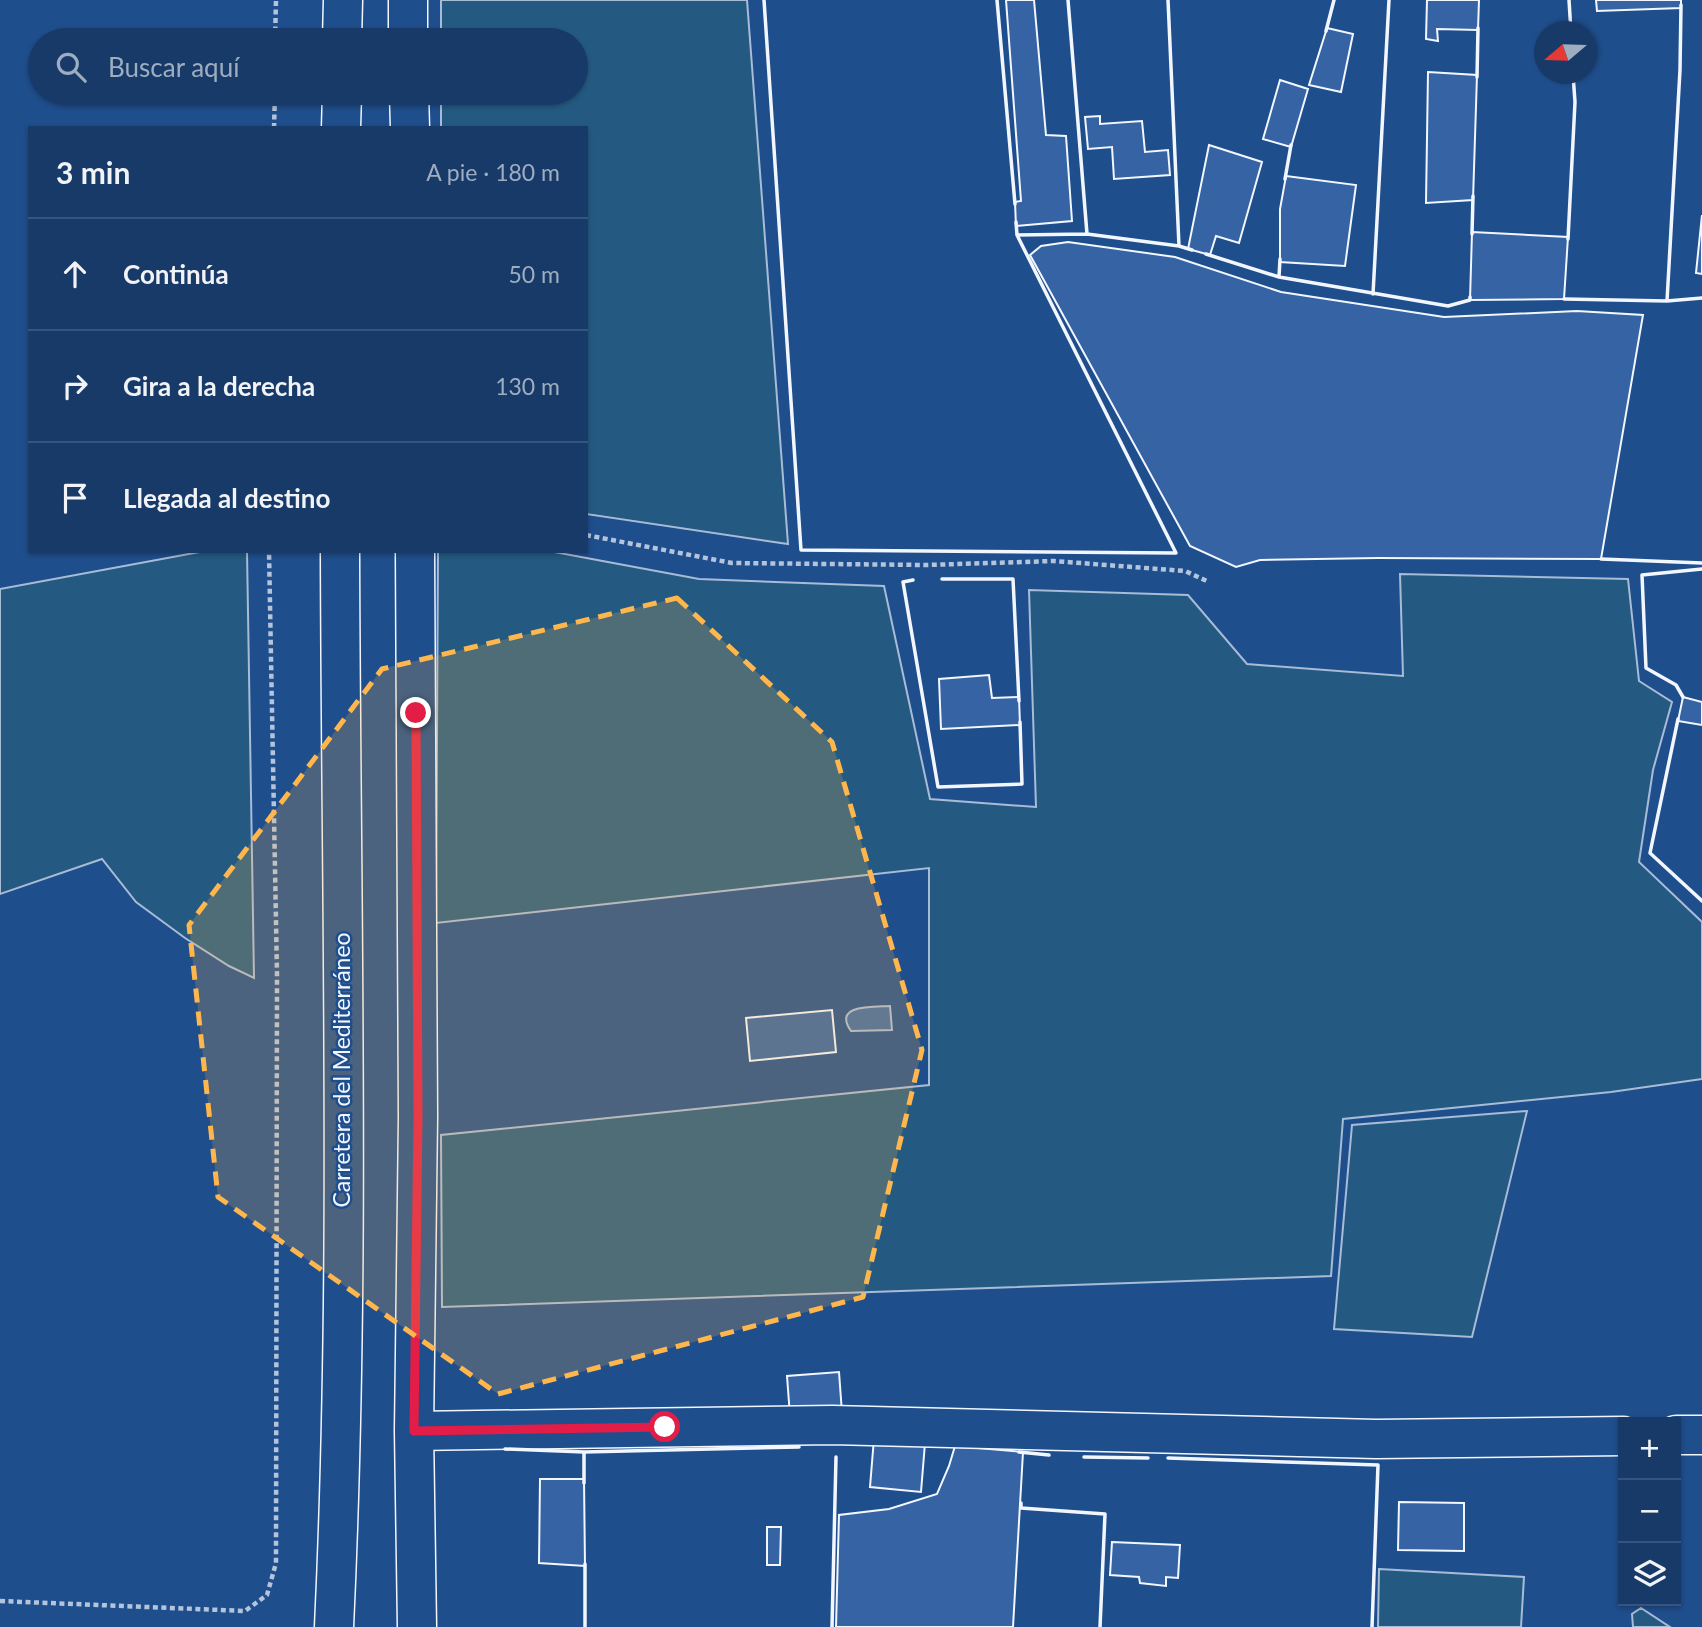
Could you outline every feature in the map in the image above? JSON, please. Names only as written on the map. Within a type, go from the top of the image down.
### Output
[{"type":"main road","points":[[342,28],[343,0]]},
{"type":"main road","points":[[408,0],[408,28]]},
{"type":"main road","points":[[341,126],[342,105]]},
{"type":"main road","points":[[409,105],[410,126]]},
{"type":"main road","name":"Carretera del Mediterráneo","points":[[334,1627],[340,1505],[343,1265],[340,553]]},
{"type":"main road","points":[[415,553],[418,1117],[414,1431],[417,1627]]},
{"type":"main road","points":[[414,1431],[832,1425],[1376,1440],[1618,1436]]},
{"type":"main road","points":[[1681,1435],[1702,1435]]},
{"type":"main road","name":"Carretera del Mediterráneo","points":[[323,1627],[336,1589]]},
{"type":"path","points":[[275,28],[276,0]]},
{"type":"path","points":[[274,126],[275,105]]},
{"type":"path","points":[[588,535],[732,562],[926,565],[1054,561],[1185,571],[1209,582]]},
{"type":"path","points":[[0,1601],[245,1611],[267,1595],[276,1563],[277,975],[269,553]]},
{"type":"highlighted area","points":[[677,598],[832,742],[922,1050],[863,1297],[498,1394],[218,1197],[189,925],[382,669]]},
{"type":"shaded area","points":[[441,0],[747,0],[788,544],[588,514],[588,126],[441,126],[441,105],[588,105],[588,28],[441,28]]},
{"type":"shaded area","points":[[194,553],[247,553],[254,978],[229,966],[185,938],[136,902],[102,859],[0,894],[0,589]]},
{"type":"shaded area","points":[[438,553],[560,553],[699,579],[884,586],[930,799],[1036,807],[1029,590],[1188,595],[1247,664],[1403,676],[1400,574],[1628,579],[1639,681],[1672,702],[1653,770],[1639,862],[1702,922],[1702,1079],[1611,1092],[1343,1119],[1331,1276],[442,1307],[441,1135],[929,1085],[929,868],[436,923]]},
{"type":"shaded area","points":[[890,1006],[892,1030],[851,1031],[847,1016],[851,1011]]},
{"type":"shaded area","points":[[1527,1111],[1472,1337],[1334,1329],[1352,1125]]},
{"type":"shaded area","points":[[1379,1569],[1524,1577],[1521,1627],[1378,1627]]},
{"type":"shaded area","points":[[1641,1608],[1670,1627],[1633,1627],[1632,1614]]},
{"type":"building","points":[[1006,0],[1034,0],[1046,135],[1066,136],[1072,221],[1016,226],[1015,202],[1021,201]]},
{"type":"building","points":[[1427,0],[1479,0],[1478,30],[1437,29],[1438,41],[1426,39]]},
{"type":"building","points":[[1596,0],[1681,0],[1681,8],[1597,11]]},
{"type":"building","points":[[1327,28],[1353,34],[1341,92],[1309,85]]},
{"type":"building","points":[[1428,72],[1477,75],[1473,200],[1426,203]]},
{"type":"building","points":[[1280,80],[1308,89],[1291,147],[1263,139]]},
{"type":"building","points":[[1100,116],[1100,124],[1142,121],[1145,152],[1168,150],[1170,175],[1114,179],[1112,147],[1088,149],[1085,117]]},
{"type":"building","points":[[1209,145],[1262,162],[1239,243],[1216,236],[1210,255],[1188,249]]},
{"type":"building","points":[[1286,176],[1356,185],[1345,266],[1280,262],[1280,209]]},
{"type":"building","points":[[1702,215],[1702,274],[1696,273]]},
{"type":"building","points":[[1472,232],[1568,237],[1564,299],[1470,300]]},
{"type":"building","points":[[1068,242],[1175,257],[1281,292],[1444,317],[1577,311],[1643,315],[1601,559],[1260,560],[1236,567],[1190,546],[1030,255],[1041,246]]},
{"type":"building","points":[[989,675],[992,698],[1019,697],[1020,725],[941,729],[939,679]]},
{"type":"building","points":[[1683,697],[1702,702],[1702,725],[1678,721]]},
{"type":"building","points":[[832,1010],[836,1052],[750,1061],[746,1018]]},
{"type":"building","points":[[839,1372],[842,1413],[790,1416],[787,1376]]},
{"type":"building","points":[[874,1438],[925,1443],[921,1492],[870,1487]]},
{"type":"building","points":[[955,1446],[1023,1452],[1013,1627],[836,1627],[839,1515],[889,1509],[937,1494]]},
{"type":"building","points":[[540,1479],[584,1479],[585,1566],[539,1563]]},
{"type":"building","points":[[1399,1502],[1464,1503],[1464,1551],[1398,1550]]},
{"type":"building","points":[[767,1527],[781,1527],[780,1565],[767,1565]]},
{"type":"building","points":[[1112,1542],[1180,1545],[1178,1578],[1166,1577],[1166,1586],[1140,1583],[1139,1577],[1110,1575]]},
{"type":"wall","points":[[764,0],[801,550],[1176,553],[1017,235]]},
{"type":"wall","points":[[997,0],[1015,204]]},
{"type":"wall","points":[[1016,222],[1017,235],[1087,234],[1068,0]]},
{"type":"wall","points":[[1087,234],[1179,246],[1168,0]]},
{"type":"wall","points":[[1326,31],[1334,0]]},
{"type":"wall","points":[[1373,294],[1389,0]]},
{"type":"wall","points":[[1569,0],[1570,21]]},
{"type":"wall","points":[[1564,299],[1667,301],[1681,5]]},
{"type":"wall","points":[[1477,77],[1478,28]]},
{"type":"wall","points":[[1568,239],[1574,84]]},
{"type":"wall","points":[[1285,179],[1291,145]]},
{"type":"wall","points":[[1472,234],[1473,196]]},
{"type":"wall","points":[[1179,246],[1192,250]]},
{"type":"wall","points":[[1206,254],[1279,277],[1280,259]]},
{"type":"wall","points":[[1279,277],[1448,306],[1470,300],[1470,297]]},
{"type":"wall","points":[[1667,301],[1702,298]]},
{"type":"wall","points":[[1601,559],[1702,563]]},
{"type":"wall","points":[[1683,697],[1676,685],[1646,668],[1642,575],[1702,569]]},
{"type":"wall","points":[[942,579],[1013,579],[1019,701]]},
{"type":"wall","points":[[913,580],[903,582],[938,787],[1022,784],[1020,722]]},
{"type":"wall","points":[[1678,719],[1650,853],[1702,901]]},
{"type":"wall","points":[[505,1449],[584,1452],[799,1447]]},
{"type":"wall","points":[[584,1452],[584,1483]]},
{"type":"wall","points":[[1019,1452],[1049,1455]]},
{"type":"wall","points":[[832,1627],[836,1457]]},
{"type":"wall","points":[[1084,1457],[1148,1458]]},
{"type":"wall","points":[[1168,1458],[1378,1465],[1372,1627]]},
{"type":"wall","points":[[1021,1503],[1021,1508],[1105,1514],[1100,1627]]},
{"type":"wall","points":[[585,1564],[585,1627]]},
{"type":"route","points":[[416,713],[418,1117],[414,1431],[665,1427]]}]
